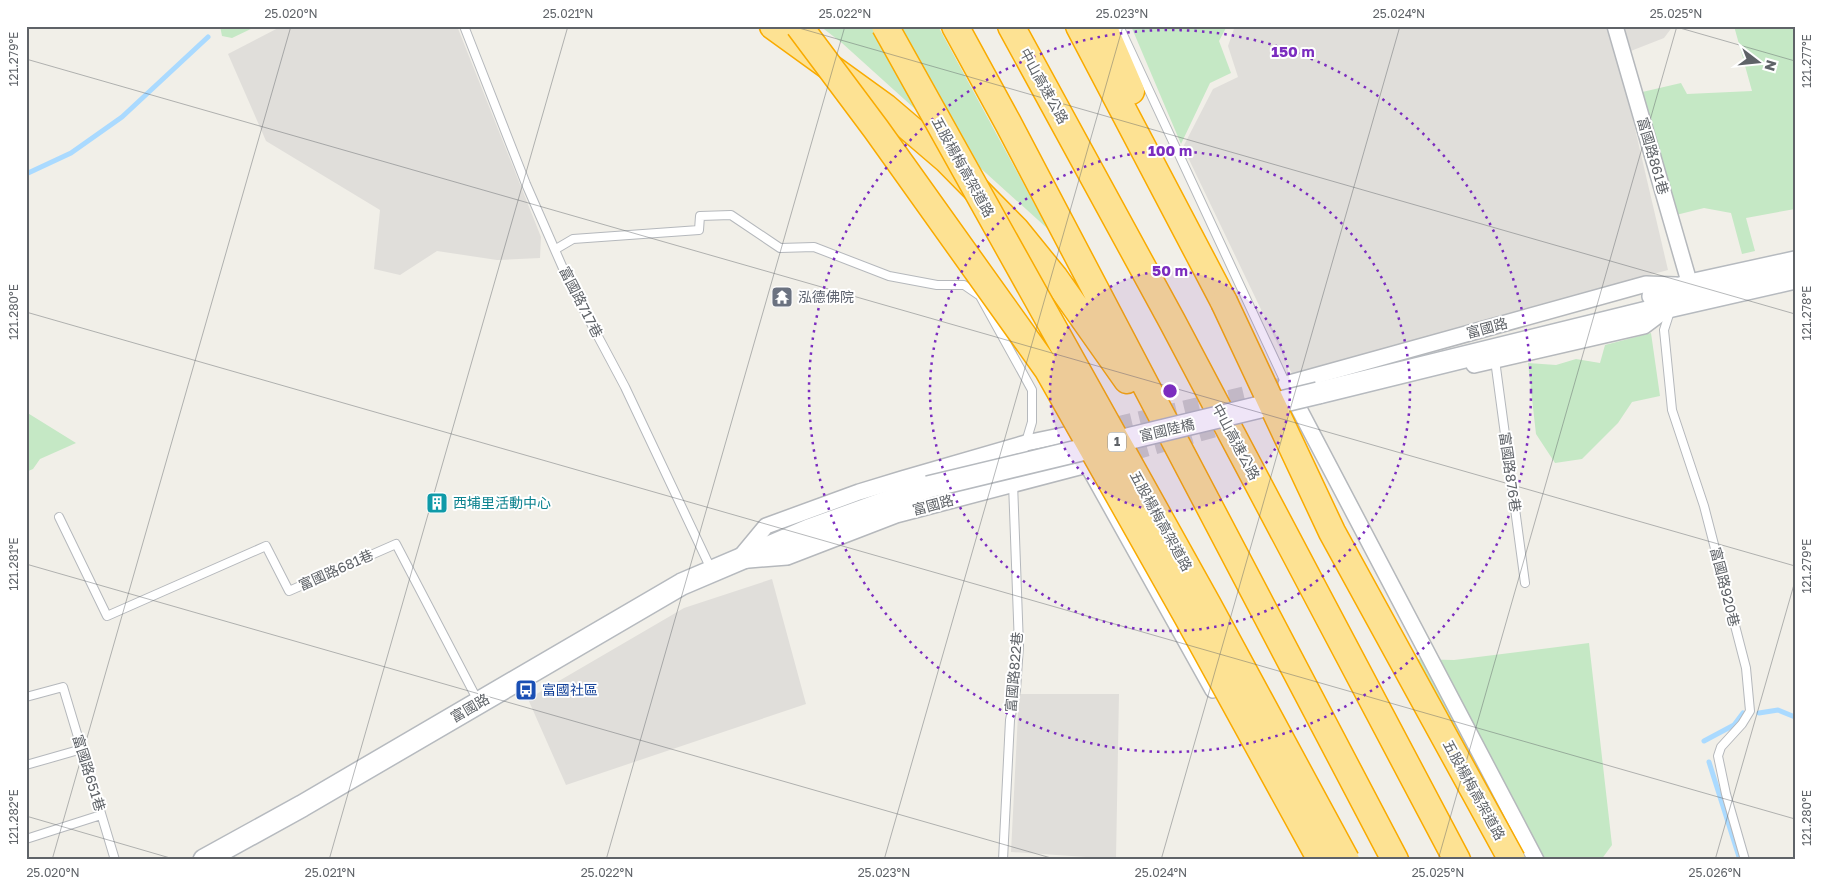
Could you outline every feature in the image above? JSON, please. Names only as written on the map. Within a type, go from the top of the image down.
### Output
[{"type":"highway","points":[[774,26],[885,108],[947,160],[1016,230],[1055,278],[1187,465]]},
{"type":"highway","points":[[799,26],[876,129],[1048,370],[1192,624],[1321,860]]},
{"type":"highway","name":"五股楊梅高架道路","points":[[885,26],[1203,597],[1346,860]]},
{"type":"highway","points":[[955,26],[1395,860]]},
{"type":"highway","name":"中山高速公路","points":[[1012,26],[1172,321],[1457,860]]},
{"type":"highway","points":[[1025,26],[1172,321]]},
{"type":"highway","name":"五股楊梅高架道路","points":[[1079,26],[1224,302],[1332,532],[1512,860]]},
{"type":"highway","points":[[1103,26],[1224,302]]},
{"type":"street","name":"富國路861巷","points":[[1615,26],[1690,285]]},
{"type":"street","name":"富國路","points":[[1394,374],[1690,285],[1795,262]]},
{"type":"street","name":"富國路","points":[[1318,394],[1672,306],[1795,278]]},
{"type":"street","name":"富國路","points":[[1286,384],[1646,284],[1690,285]]},
{"type":"street","points":[[1672,306],[1690,285]]},
{"type":"street","name":"富國路","points":[[1297,406],[1644,326],[1672,306]]},
{"type":"street","points":[[1286,384],[1536,860]]},
{"type":"street","name":"富國陸橋","points":[[928,487],[1318,394]]},
{"type":"street","name":"富國路","points":[[737,561],[766,526],[859,492],[1026,443],[1117,424]]},
{"type":"street","points":[[1074,433],[1086,464],[1307,860]]},
{"type":"street","name":"富國路","points":[[737,561],[786,556],[896,515],[1133,453]]},
{"type":"street","name":"富國路","points":[[204,860],[302,806],[682,584],[870,506],[928,487]]},
{"type":"lane","name":"富國路717巷","points":[[464,26],[526,184],[569,282],[625,387],[712,571]]},
{"type":"lane","points":[[1118,26],[1286,384]]},
{"type":"lane","name":"富國路822巷","points":[[556,249],[573,239],[700,230],[700,216],[731,215],[780,248],[814,247],[889,276],[937,285],[964,285],[980,296],[1032,390],[1032,422],[1013,484],[1019,646],[1016,690],[1010,720],[1003,860]]},
{"type":"lane","name":"富國路920巷","points":[[1672,306],[1664,330],[1672,410],[1704,506],[1746,668],[1749,688],[1750,711],[1742,724],[1721,747],[1718,756],[1726,794],[1746,860]]},
{"type":"lane","name":"富國路876巷","points":[[1495,360],[1525,583]]},
{"type":"lane","name":"富國路681巷","points":[[58,517],[107,616],[266,546],[289,591],[396,544],[479,703]]},
{"type":"lane","name":"富國路651巷","points":[[26,697],[63,687],[115,860]]},
{"type":"lane","points":[[26,765],[82,749]]},
{"type":"lane","points":[[26,838],[101,815]]},
{"type":"shaded area","points":[[282,26],[457,26],[541,237],[540,258],[497,260],[437,251],[400,275],[374,269],[380,210],[266,141],[228,54]]},
{"type":"shaded area","points":[[1235,26],[1673,26],[1664,38],[1618,56],[1668,270],[1371,352],[1293,376],[1183,147],[1213,89],[1238,77],[1228,46]]},
{"type":"shaded area","points":[[772,579],[806,704],[566,785],[528,699],[684,608]]},
{"type":"shaded area","points":[[1019,694],[1119,694],[1116,859],[1011,852]]},
{"type":"green space","points":[[220,26],[257,26],[232,38],[222,36]]},
{"type":"green space","points":[[820,26],[938,26],[1048,229],[842,43]]},
{"type":"green space","points":[[1131,26],[1227,26],[1219,41],[1231,73],[1210,83],[1181,144]]},
{"type":"green space","points":[[1734,26],[1795,26],[1795,209],[1746,218],[1755,251],[1742,254],[1731,213],[1704,208],[1676,215],[1638,93],[1681,83],[1687,94],[1752,91]]},
{"type":"green space","points":[[1651,333],[1660,396],[1632,402],[1618,423],[1582,459],[1555,463],[1536,434],[1528,363],[1556,365],[1576,359],[1600,363],[1605,345]]},
{"type":"green space","points":[[26,412],[76,443],[40,459],[33,469],[26,472]]},
{"type":"green space","points":[[1589,643],[1612,845],[1601,860],[1497,860],[1391,666],[1411,659],[1454,660]]},
{"type":"waterway","points":[[26,174],[71,153],[122,117],[208,37]]},
{"type":"waterway","points":[[1759,713],[1778,710],[1795,717]]},
{"type":"waterway","points":[[1704,741],[1734,725],[1743,713]]},
{"type":"waterway","points":[[1709,762],[1740,860]]},
{"type":"tunnel","points":[[1117,424],[1286,384]]},
{"type":"tunnel","points":[[1133,453],[1235,424]]},
{"type":"place","name":"泓德佛院","points":[[782,297]]},
{"type":"place","name":"西埔里活動中心","points":[[437,503]]},
{"type":"place","name":"富國社區","points":[[526,690]]}]
